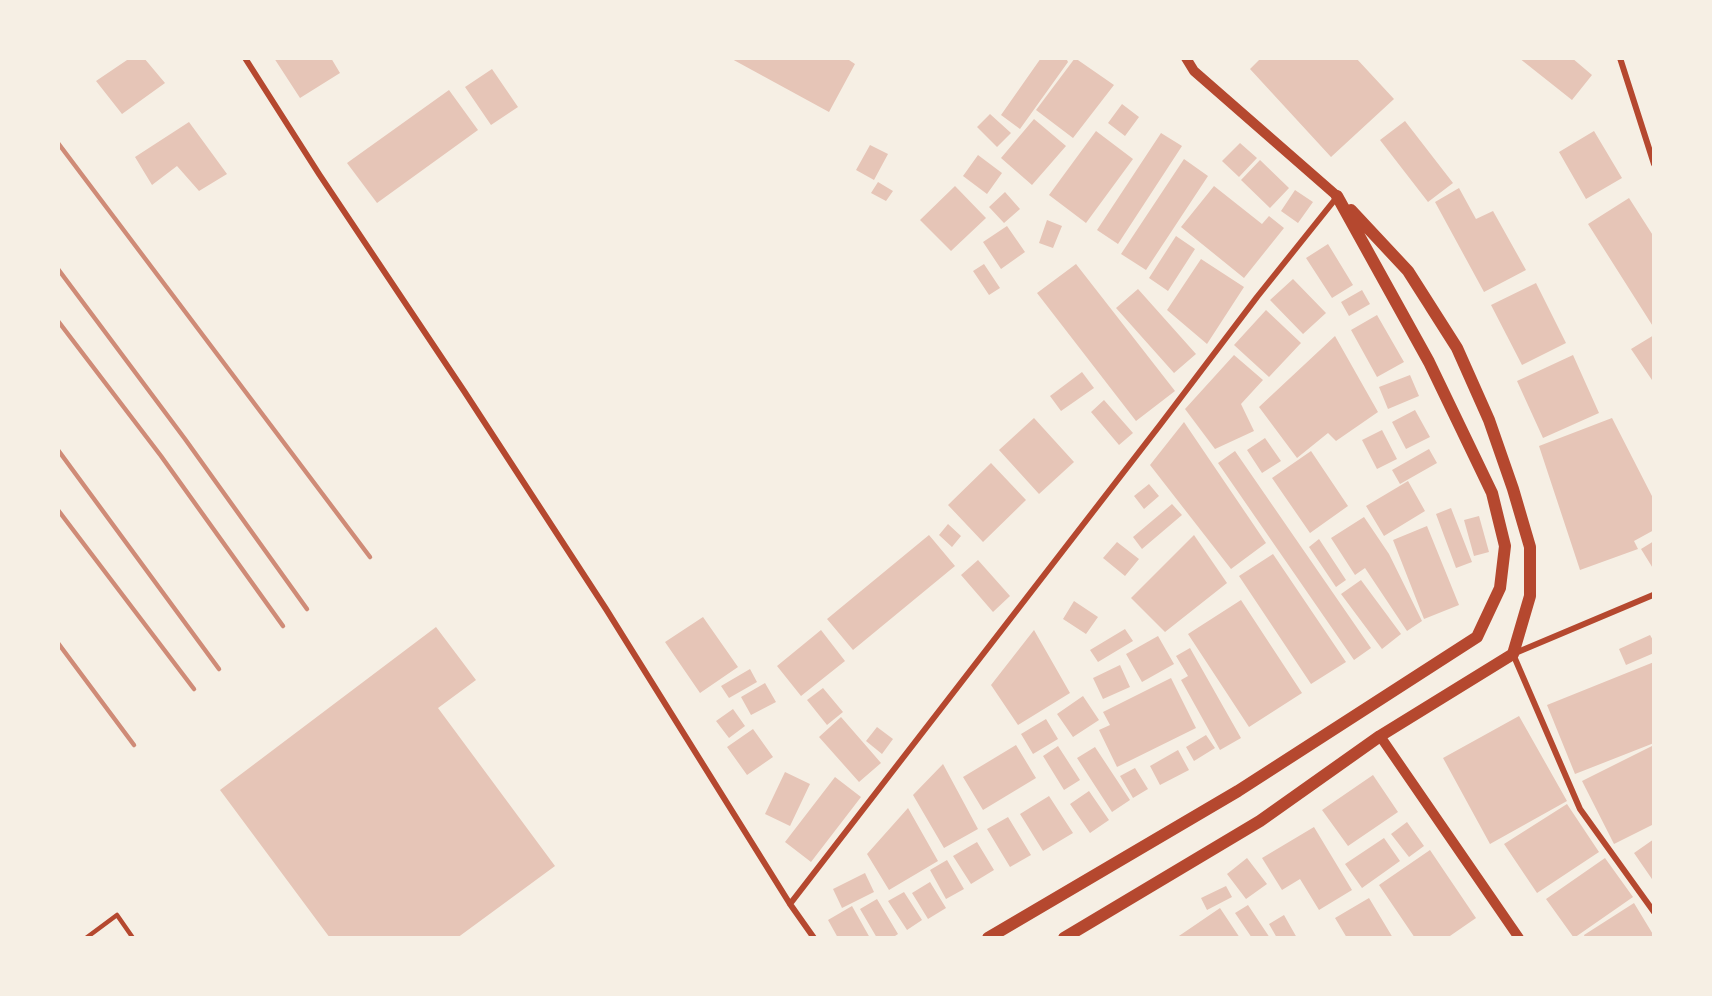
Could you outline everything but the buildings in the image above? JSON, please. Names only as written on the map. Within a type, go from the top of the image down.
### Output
[{"type":"main road","points":[[1064,938],[1260,821],[1380,736],[1513,654],[1530,596],[1530,547],[1489,420],[1457,348],[1408,271],[1337,196]]},
{"type":"main road","points":[[988,938],[1238,790],[1477,637],[1500,588],[1505,546],[1492,493],[1429,362],[1337,196]]},
{"type":"street","points":[[245,58],[606,609],[790,904],[814,938]]},
{"type":"street","points":[[790,904],[1337,196],[1194,71],[1186,58]]},
{"type":"street","points":[[1620,58],[1653,164]]},
{"type":"street","points":[[1653,596],[1653,594],[1513,654],[1580,809],[1653,912]]},
{"type":"street","points":[[1380,736],[1519,938]]},
{"type":"lane","points":[[86,938],[117,915],[133,938]]},
{"type":"railway","points":[[58,143],[370,557]]},
{"type":"railway","points":[[58,269],[185,439],[307,609]]},
{"type":"railway","points":[[58,321],[161,456],[283,626]]},
{"type":"railway","points":[[58,450],[219,669]]},
{"type":"railway","points":[[58,510],[194,689]]},
{"type":"railway","points":[[58,643],[134,745]]}]
